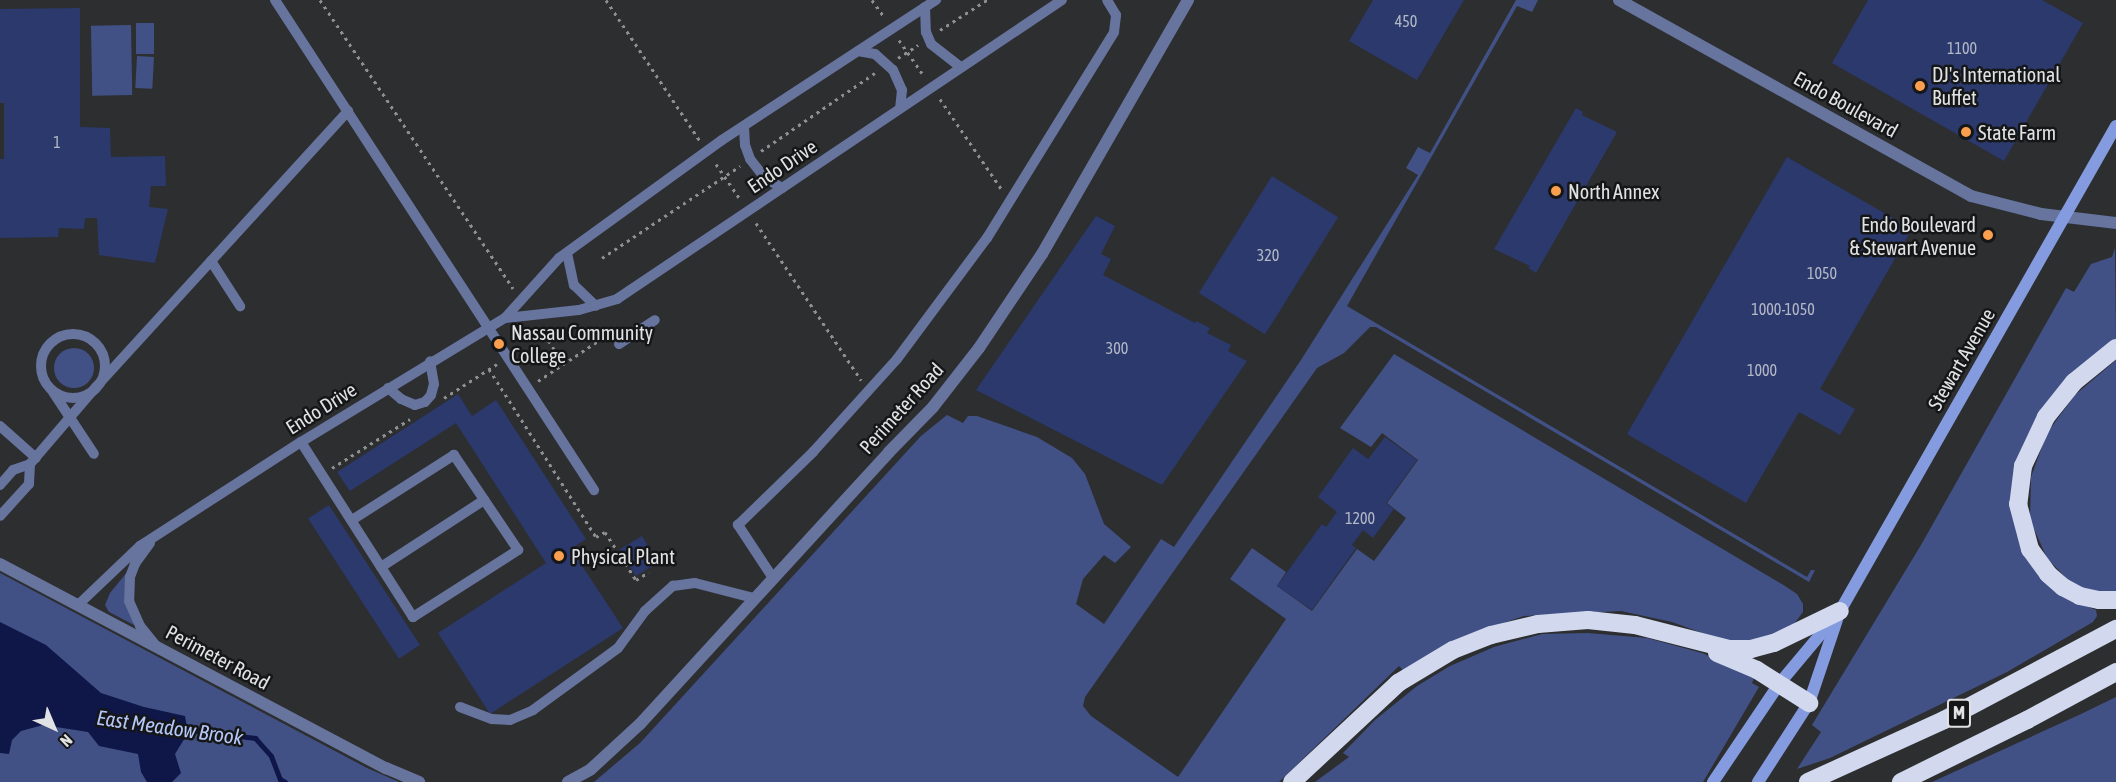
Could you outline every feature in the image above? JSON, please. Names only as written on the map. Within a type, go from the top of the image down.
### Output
[{"type":"highway","points":[[2116,348],[2074,382],[2046,417],[2033,440],[2023,466],[2018,504],[2030,549],[2048,574],[2063,587],[2080,596],[2099,600],[2116,600]]},
{"type":"highway","points":[[1292,782],[1398,683],[1434,660],[1473,642],[1538,624],[1588,620],[1635,625],[1729,649],[1750,649],[1774,643],[1839,611]]},
{"type":"highway","name":"M","points":[[1808,782],[1944,720],[2116,629]]},
{"type":"highway","points":[[1677,635],[1757,670],[1809,703]]},
{"type":"highway","name":"M","points":[[1901,782],[2116,672]]},
{"type":"highway","points":[[2080,692],[2116,680]]},
{"type":"main road","name":"Stewart Avenue","points":[[1713,782],[1779,684],[1839,611],[2116,126]]},
{"type":"main road","name":"Stewart Avenue","points":[[1758,781],[1809,703],[1839,611]]},
{"type":"street","name":"Perimeter Road","points":[[567,782],[591,769],[640,724],[754,598],[933,407],[979,348],[1042,254],[1188,0]]},
{"type":"street","name":"Endo Boulevard","points":[[1620,0],[1964,192],[2016,210],[2063,218],[2116,223]]},
{"type":"street","name":"Perimeter Road","points":[[0,564],[386,768],[419,782]]},
{"type":"lane","points":[[275,0],[594,490]]},
{"type":"lane","name":"Endo Drive","points":[[78,605],[127,556],[158,534],[301,442],[505,318],[559,258],[744,126],[936,0]]},
{"type":"lane","name":"Endo Drive","points":[[505,318],[596,306],[617,299],[1062,0]]},
{"type":"lane","points":[[773,578],[738,525],[783,483],[897,359],[987,238],[1114,32],[1116,15],[1107,0]]},
{"type":"lane","points":[[925,7],[926,32],[932,44],[939,53],[960,67]]},
{"type":"lane","points":[[858,51],[875,54],[893,70],[902,90],[900,108]]},
{"type":"lane","points":[[0,484],[13,470],[33,461],[96,387],[348,111]]},
{"type":"lane","points":[[744,126],[745,145],[750,159],[765,178],[782,188]]},
{"type":"lane","points":[[567,253],[574,285],[596,306]]},
{"type":"lane","points":[[211,261],[240,306]]},
{"type":"lane","points":[[619,344],[655,320]]},
{"type":"lane","points":[[53,392],[68,398],[78,398],[96,387],[104,369],[100,350],[85,337],[75,334],[54,340],[42,358],[43,379],[94,454]]},
{"type":"lane","points":[[388,388],[401,399],[415,405],[425,402],[431,395],[434,384],[430,362]]},
{"type":"lane","points":[[0,426],[33,461]]},
{"type":"lane","points":[[301,442],[412,617],[518,550],[454,455],[352,520]]},
{"type":"lane","points":[[0,516],[29,484],[33,461]]},
{"type":"lane","points":[[381,567],[484,500]]},
{"type":"lane","name":"Endo Drive","points":[[156,646],[133,614],[129,588],[135,564],[158,534]]},
{"type":"lane","points":[[460,707],[492,719],[510,720],[533,710],[618,648],[645,611],[673,586],[695,583],[754,598]]},
{"type":"path","points":[[320,0],[521,300]]},
{"type":"path","points":[[606,0],[701,142]]},
{"type":"path","points":[[873,0],[886,20]]},
{"type":"path","points":[[937,33],[987,0]]},
{"type":"path","points":[[898,39],[925,78]]},
{"type":"path","points":[[893,61],[922,42]]},
{"type":"path","points":[[756,154],[879,70]]},
{"type":"path","points":[[940,99],[1010,201]]},
{"type":"path","points":[[603,258],[744,163]]},
{"type":"path","points":[[716,164],[741,201]]},
{"type":"path","points":[[756,223],[868,391]]},
{"type":"path","points":[[532,315],[564,364]]},
{"type":"path","points":[[528,388],[612,332],[619,344]]},
{"type":"path","points":[[436,402],[508,357]]},
{"type":"path","points":[[489,369],[597,537],[605,532],[636,580],[649,572]]},
{"type":"path","points":[[336,476],[332,469],[417,415]]},
{"type":"shaded area","points":[[1516,0],[1538,0],[1532,12],[1517,6],[1347,306],[1807,577],[1811,570],[1815,570],[1809,582],[1376,327],[1370,327],[1344,353],[1317,368],[1085,697],[1083,706],[1091,716],[1178,777],[1286,619],[1230,579],[1252,548],[1286,572],[1277,586],[1312,611],[1357,549],[1374,561],[1406,518],[1387,503],[1418,460],[1382,433],[1371,447],[1340,428],[1394,354],[1797,594],[1803,604],[1803,612],[1791,628],[1773,639],[1727,642],[1672,622],[1621,611],[1524,616],[1470,634],[1404,671],[1399,666],[1279,782],[594,782],[640,743],[921,436],[947,415],[963,423],[968,416],[977,416],[1037,437],[1072,458],[1085,474],[1104,524],[1131,547],[1115,563],[1104,555],[1083,579],[1076,604],[1104,624],[1161,539],[1174,547],[1301,360],[1418,175],[1406,168],[1418,147],[1430,153]]},
{"type":"shaded area","points":[[136,23],[154,23],[154,54],[136,54]]},
{"type":"shaded area","points":[[131,25],[132,95],[92,96],[91,26]]},
{"type":"shaded area","points":[[137,56],[154,57],[152,89],[135,88]]},
{"type":"shaded area","points":[[2115,248],[2116,343],[2046,407],[2015,515],[2067,598],[2096,610],[2097,616],[2093,622],[2007,672],[1830,758],[1797,769],[1821,732],[1812,725],[1921,545],[2066,288],[2074,292],[2091,264],[2112,257]]},
{"type":"shaded area","points":[[74,348],[88,354],[94,368],[88,382],[74,388],[60,382],[54,368],[60,354]]},
{"type":"shaded area","points":[[2116,360],[2116,594],[2089,591],[2068,580],[2047,558],[2030,520],[2031,477],[2047,433],[2075,395]]},
{"type":"shaded area","points":[[128,571],[134,625],[109,612],[105,605],[110,593]]},
{"type":"shaded area","points":[[0,573],[367,768],[399,782],[0,782]]},
{"type":"shaded area","points":[[1588,633],[1647,638],[1702,653],[1755,676],[1752,683],[1759,687],[1703,782],[1315,782],[1349,757],[1343,753],[1375,720],[1417,686],[1450,666],[1494,647],[1542,634]]},
{"type":"shaded area","points":[[2116,697],[2116,782],[1932,782],[2081,714]]},
{"type":"water","points":[[0,622],[46,645],[101,693],[144,707],[185,716],[188,733],[175,754],[181,773],[172,782],[147,782],[141,772],[138,754],[99,746],[88,732],[43,725],[21,731],[12,740],[9,754],[0,753]]},
{"type":"building","points":[[1373,0],[1464,0],[1417,80],[1349,41]]},
{"type":"building","points":[[1868,0],[2042,0],[2083,23],[2004,161],[1832,63]]},
{"type":"building","points":[[80,8],[80,127],[110,128],[111,157],[165,156],[166,186],[151,186],[149,207],[168,209],[155,263],[99,255],[97,218],[85,218],[84,229],[59,228],[58,237],[0,238],[0,159],[4,159],[4,103],[0,103],[0,9]]},
{"type":"building","name":"North Annex","points":[[1576,108],[1583,112],[1582,115],[1617,132],[1536,273],[1528,268],[1530,266],[1494,249]]},
{"type":"building","points":[[1787,157],[1912,229],[1820,389],[1855,409],[1840,435],[1799,412],[1746,503],[1627,434]]},
{"type":"building","points":[[1272,176],[1338,217],[1265,334],[1199,293]]},
{"type":"building","points":[[1096,216],[1115,226],[1101,254],[1111,259],[1103,275],[1195,323],[1196,321],[1210,328],[1207,333],[1231,345],[1228,351],[1247,361],[1162,485],[976,390]]},
{"type":"building","name":"Physical Plant","points":[[458,394],[472,416],[496,400],[586,539],[571,549],[623,628],[490,714],[438,633],[546,563],[456,423],[350,491],[337,472]]},
{"type":"building","points":[[1385,437],[1417,460],[1386,503],[1394,509],[1373,538],[1363,530],[1352,545],[1356,548],[1312,610],[1277,586],[1322,524],[1326,527],[1337,512],[1318,497],[1353,448],[1368,459]]},
{"type":"building","points":[[329,505],[420,645],[399,659],[308,519]]},
{"type":"building","points":[[642,536],[658,563],[636,576],[620,549]]},
{"type":"waterway","name":"East Meadow Brook","points":[[182,729],[255,738],[271,756],[280,779],[285,782]]},
{"type":"place","name":"DJ's International Buffet","points":[[1920,86]]},
{"type":"place","name":"State Farm","points":[[1966,132]]},
{"type":"place","name":"North Annex","points":[[1556,191]]},
{"type":"place","name":"Endo Boulevard & Stewart Avenue","points":[[1988,235]]},
{"type":"place","name":"Nassau Community College","points":[[499,344]]},
{"type":"place","name":"Physical Plant","points":[[559,556]]}]
